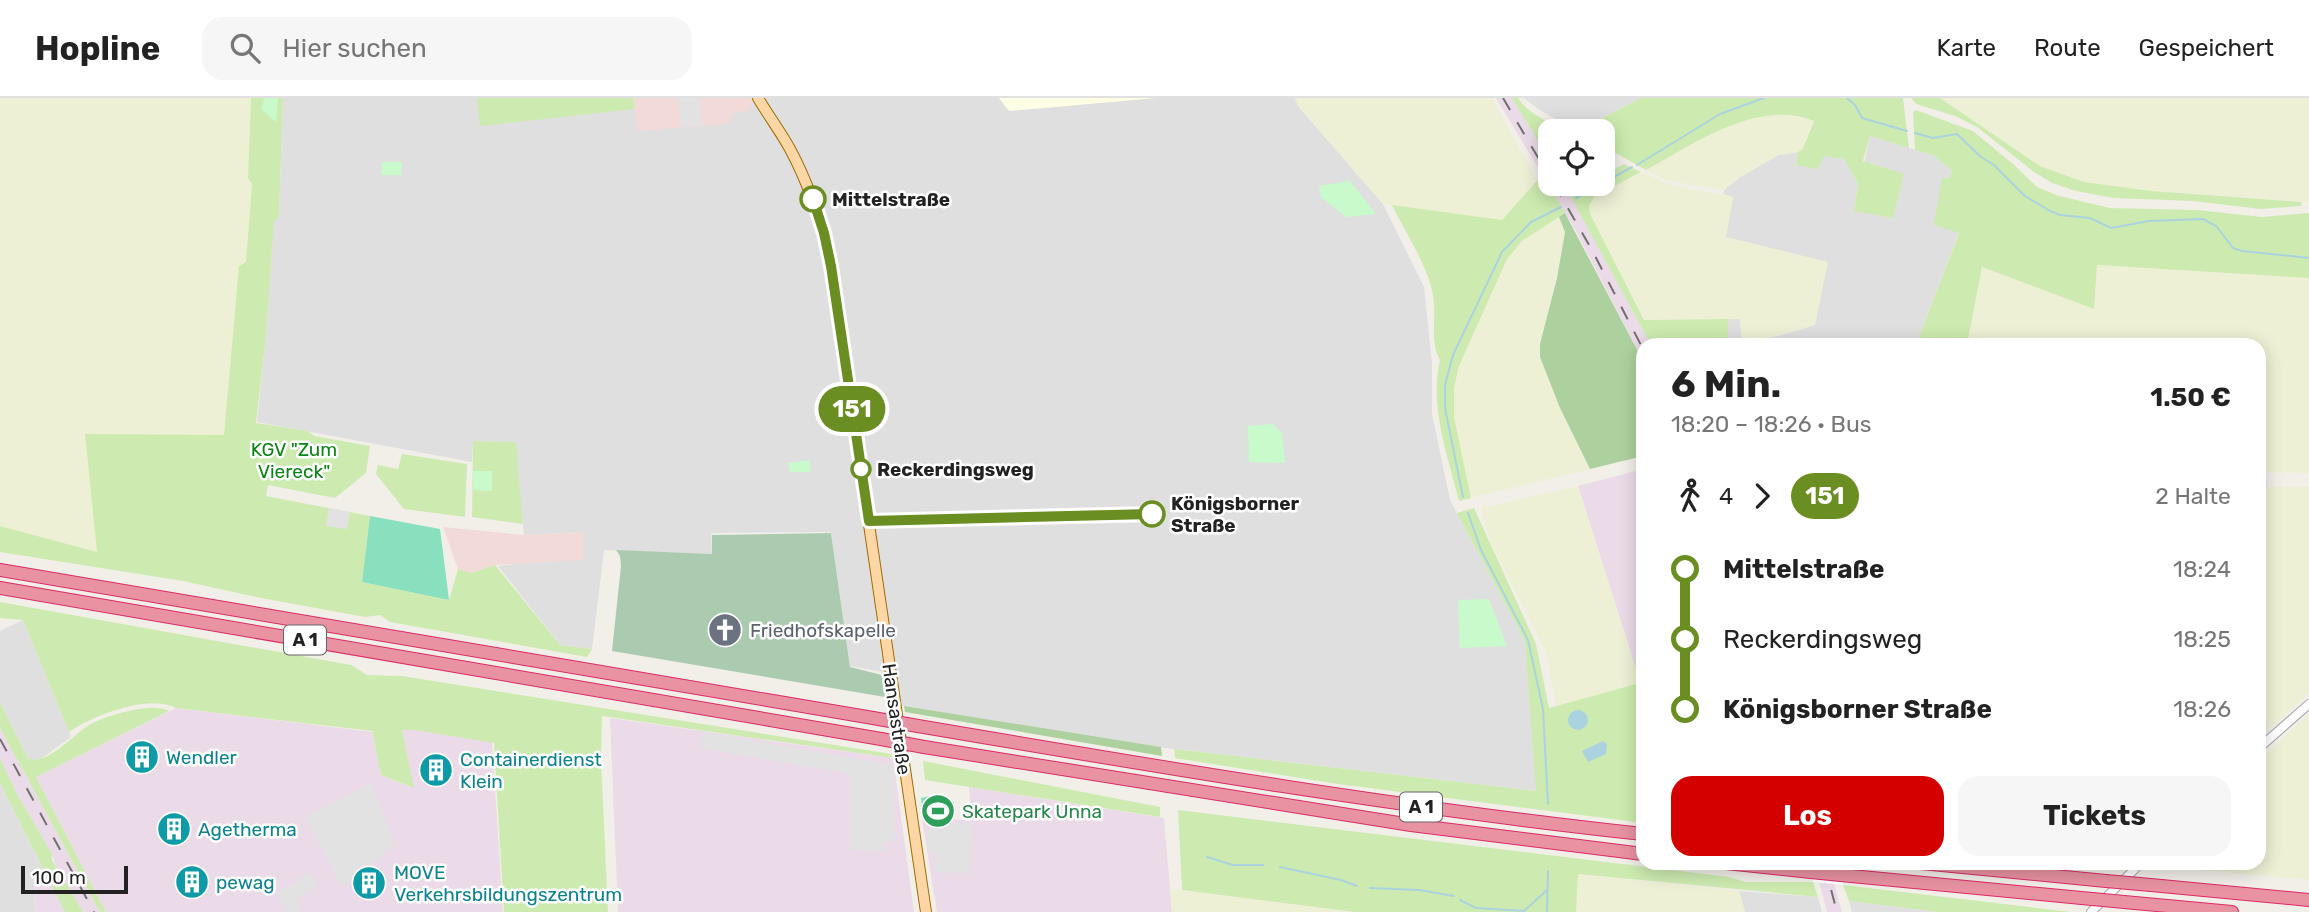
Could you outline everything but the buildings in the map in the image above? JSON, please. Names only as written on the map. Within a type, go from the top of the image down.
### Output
[{"type":"highway","name":"A 1","points":[[0,570],[1200,774],[1414,807],[1636,833]]},
{"type":"highway","name":"A 1","points":[[0,589],[1201,793],[1411,825],[1636,853]]},
{"type":"highway","points":[[1792,870],[2092,905],[2135,903],[2232,912]]},
{"type":"highway","points":[[1993,870],[2309,900]]},
{"type":"main road","name":"Hansastraße","points":[[758,98],[789,147],[809,188],[824,233],[831,266],[926,912]]},
{"type":"street","points":[[2266,742],[2309,704]]},
{"type":"street","points":[[2092,905],[2133,870]]},
{"type":"shaded area","points":[[0,98],[251,98],[248,178],[252,184],[246,262],[239,266],[224,435],[85,434],[97,552],[0,526]]},
{"type":"shaded area","points":[[283,98],[1295,98],[1298,106],[1383,204],[1424,287],[1432,363],[1432,414],[1450,500],[1525,641],[1537,791],[1158,747],[898,705],[894,674],[850,666],[831,532],[711,533],[712,554],[604,550],[592,649],[560,645],[498,566],[548,560],[582,560],[583,532],[524,535],[515,442],[473,441],[472,462],[257,422],[274,221],[279,217]]},
{"type":"shaded area","points":[[633,98],[749,98],[753,103],[748,111],[734,113],[728,123],[724,124],[637,131]]},
{"type":"shaded area","points":[[678,98],[699,98],[702,125],[681,127]]},
{"type":"shaded area","points":[[999,98],[1156,98],[1009,111]]},
{"type":"shaded area","points":[[1295,98],[1492,98],[1533,173],[1535,182],[1502,221],[1383,204],[1298,106]]},
{"type":"shaded area","points":[[1496,98],[1512,98],[1538,141],[1538,168]]},
{"type":"shaded area","points":[[1524,98],[1641,98],[1600,119],[1555,119]]},
{"type":"shaded area","points":[[1940,98],[2309,98],[2309,202],[2151,191],[2084,182],[2040,166]]},
{"type":"shaded area","points":[[1777,112],[1814,121],[1803,149],[1778,155],[1740,177],[1724,190],[1664,180],[1646,170],[1731,123],[1751,115]]},
{"type":"shaded area","points":[[1870,136],[1933,155],[1952,171],[1949,179],[1943,177],[1959,232],[1919,338],[1771,338],[1815,325],[1725,237],[1733,197],[1723,194],[1724,190],[1740,177],[1779,155],[1798,152],[1796,165],[1824,155],[1844,159],[1858,184],[1854,211]]},
{"type":"shaded area","points":[[1641,172],[1671,185],[1733,197],[1726,237],[1828,262],[1815,325],[1768,338],[1741,338],[1740,319],[1644,320],[1590,214],[1589,206],[1596,196],[1615,196],[1615,186]]},
{"type":"shaded area","points":[[1555,196],[1571,196],[1647,338],[1636,338],[1636,347]]},
{"type":"shaded area","points":[[1559,217],[1565,232],[1540,357],[1560,408],[1590,469],[1471,498],[1454,417],[1454,388],[1459,366],[1507,259],[1522,241]]},
{"type":"shaded area","points":[[2097,265],[2309,278],[2309,473],[2266,472],[2266,338],[1968,338],[1982,267],[2094,309]]},
{"type":"shaded area","points":[[1728,319],[1740,319],[1741,338],[1728,338]]},
{"type":"shaded area","points":[[1636,471],[1636,669],[1578,486]]},
{"type":"shaded area","points":[[1578,486],[1636,670],[1636,684],[1556,706],[1546,652],[1490,541],[1481,508]]},
{"type":"shaded area","points":[[2266,487],[2309,487],[2309,694],[2266,731]]},
{"type":"shaded area","points":[[329,508],[350,512],[347,529],[326,526]]},
{"type":"shaded area","points":[[443,527],[524,535],[583,532],[583,560],[495,565],[471,573],[458,569]]},
{"type":"shaded area","points":[[831,533],[850,667],[882,675],[885,697],[612,651],[621,566],[616,550],[712,554],[712,535]]},
{"type":"shaded area","points":[[23,620],[71,737],[39,760],[27,757],[0,702],[0,631]]},
{"type":"shaded area","points":[[176,708],[372,732],[381,775],[413,788],[402,730],[492,742],[503,912],[106,912],[36,777]]},
{"type":"shaded area","points":[[2309,714],[2309,880],[2204,870],[2266,870],[2266,754]]},
{"type":"shaded area","points":[[610,718],[893,758],[914,912],[618,912]]},
{"type":"shaded area","points":[[0,728],[100,912],[83,912],[56,867],[52,854],[17,794],[0,758]]},
{"type":"shaded area","points":[[703,732],[893,765],[895,842],[884,842],[883,851],[850,850],[850,774],[701,748]]},
{"type":"shaded area","points":[[0,783],[47,877],[34,884],[35,912],[0,912]]},
{"type":"shaded area","points":[[371,783],[395,844],[342,887],[305,817]]},
{"type":"shaded area","points":[[969,787],[1164,818],[1172,912],[937,912],[922,819],[971,820]]},
{"type":"shaded area","points":[[929,823],[971,823],[970,873],[935,872],[935,853],[929,852]]},
{"type":"shaded area","points":[[310,873],[318,886],[296,899],[302,912],[287,912],[277,893]]},
{"type":"shaded area","points":[[1577,874],[1739,891],[1745,912],[1576,912]]},
{"type":"shaded area","points":[[47,877],[65,912],[35,912],[34,883]]},
{"type":"shaded area","points":[[1819,882],[1834,884],[1842,912],[1827,912]]},
{"type":"shaded area","points":[[1170,889],[1182,890],[1355,912],[1172,912]]},
{"type":"shaded area","points":[[1739,891],[1818,897],[1822,912],[1745,912]]},
{"type":"shaded area","points":[[1849,901],[1938,912],[1852,912]]},
{"type":"green space","points":[[251,98],[283,98],[279,217],[274,221],[266,336],[256,423],[308,431],[314,436],[370,446],[366,473],[335,498],[268,485],[266,496],[370,516],[362,582],[449,600],[458,569],[471,573],[495,565],[560,645],[592,649],[587,657],[390,622],[380,615],[365,617],[183,581],[0,552],[0,526],[97,552],[85,434],[224,435],[239,266],[246,262],[252,184],[248,178]]},
{"type":"green space","points":[[265,98],[278,98],[276,122],[261,109]]},
{"type":"green space","points":[[477,98],[633,98],[634,109],[480,126]]},
{"type":"green space","points":[[1512,98],[1518,98],[1543,119],[1538,119],[1538,141]]},
{"type":"green space","points":[[1641,98],[1903,98],[1909,148],[1870,136],[1863,161],[1904,174],[1893,218],[1854,211],[1858,184],[1844,159],[1824,156],[1818,169],[1796,165],[1798,152],[1803,149],[1814,121],[1793,115],[1771,115],[1749,120],[1705,137],[1646,170],[1615,153],[1615,119],[1600,119]]},
{"type":"green space","points":[[1911,98],[1940,98],[2040,166],[2084,182],[2151,191],[2302,202],[2301,206],[2261,209],[2193,201],[2114,198],[2076,191],[2052,183],[2034,172],[1977,127],[1955,116],[1916,104]]},
{"type":"green space","points":[[1916,110],[1973,131],[2037,187],[2059,196],[2110,208],[2197,210],[2262,217],[2309,213],[2309,278],[2097,265],[2094,309],[1982,267],[1968,338],[1919,338],[1959,233],[1934,225],[1942,177],[1949,179],[1952,171],[1933,155],[1915,150],[1913,112]]},
{"type":"green space","points":[[382,162],[402,162],[401,175],[381,175]]},
{"type":"green space","points":[[1624,164],[1641,172],[1615,186],[1615,169]]},
{"type":"green space","points":[[1538,180],[1538,196],[1555,196],[1565,213],[1522,241],[1507,259],[1459,366],[1454,388],[1454,417],[1471,498],[1459,501],[1438,413],[1437,377],[1440,360],[1434,337],[1433,295],[1421,261],[1392,205],[1502,220]]},
{"type":"green space","points":[[1350,181],[1376,214],[1346,217],[1321,197],[1319,186]]},
{"type":"green space","points":[[1570,196],[1596,196],[1589,206],[1590,214],[1644,320],[1728,319],[1728,338],[1647,338]]},
{"type":"green space","points":[[1565,213],[1636,348],[1636,458],[1590,469],[1560,408],[1540,357],[1540,344],[1557,278],[1565,232],[1559,217]]},
{"type":"green space","points":[[1273,424],[1282,433],[1285,463],[1249,462],[1248,426]]},
{"type":"green space","points":[[473,441],[516,442],[523,524],[472,517]]},
{"type":"green space","name":"KGV \"Zum Viereck\"","points":[[402,454],[467,464],[465,517],[404,509],[376,474],[378,465],[398,469]]},
{"type":"green space","points":[[809,460],[811,472],[790,472],[788,463]]},
{"type":"green space","points":[[473,471],[492,471],[492,491],[473,490]]},
{"type":"green space","points":[[1474,508],[1536,644],[1549,708],[1636,684],[1636,822],[1338,784],[1175,758],[1174,749],[1536,791],[1525,641],[1457,513]]},
{"type":"green space","points":[[370,516],[440,529],[449,600],[362,582]]},
{"type":"green space","points":[[1489,599],[1507,646],[1460,648],[1458,600]]},
{"type":"green space","points":[[0,602],[351,665],[367,675],[402,676],[891,754],[893,758],[602,716],[601,759],[608,912],[504,912],[494,743],[402,730],[414,788],[381,775],[372,731],[151,703],[106,713],[69,732],[23,620],[0,618]]},
{"type":"green space","points":[[0,702],[27,757],[33,760],[48,756],[89,725],[106,718],[141,709],[162,708],[169,711],[36,777],[106,912],[100,912],[0,728]]},
{"type":"green space","points":[[904,706],[1161,747],[1162,756],[905,712]]},
{"type":"green space","points":[[0,758],[17,794],[52,854],[52,860],[83,912],[65,912],[0,783]]},
{"type":"green space","points":[[923,761],[1160,807],[1160,817],[925,780]]},
{"type":"green space","name":"Skatepark Unna","points":[[929,796],[954,802],[954,819],[923,816],[921,798]]},
{"type":"green space","points":[[1178,810],[1636,866],[1636,870],[1671,870],[1729,877],[1745,882],[1813,882],[1818,897],[1578,874],[1576,912],[1355,912],[1182,890]]},
{"type":"green space","points":[[1843,885],[2071,912],[1938,912],[1849,901]]},
{"type":"water","points":[[1578,710],[1585,713],[1588,720],[1585,727],[1578,730],[1571,727],[1568,720],[1571,713]]},
{"type":"water","points":[[1603,741],[1607,744],[1606,754],[1588,762],[1582,751]]},
{"type":"pier","points":[[1810,870],[1840,870],[1843,885],[1813,882]]},
{"type":"waterway","points":[[1637,165],[1720,114],[1764,98]]},
{"type":"waterway","points":[[1847,98],[1855,105],[1862,118],[1907,131]]},
{"type":"waterway","points":[[1915,133],[1933,138],[1957,134],[2025,196],[2060,215],[2090,218],[2111,228],[2149,221],[2203,219],[2216,226],[2233,248],[2309,258]]},
{"type":"waterway","points":[[1615,176],[1632,167]]},
{"type":"waterway","points":[[1576,198],[1580,196]]},
{"type":"waterway","points":[[1463,497],[1445,408],[1445,385],[1453,355],[1502,252],[1531,222],[1561,207]]},
{"type":"waterway","points":[[1468,513],[1481,550],[1528,640],[1543,709],[1548,804]]},
{"type":"waterway","points":[[1207,857],[1233,865],[1263,865]]},
{"type":"waterway","points":[[1280,867],[1357,886]]},
{"type":"waterway","points":[[1547,912],[1548,871]]},
{"type":"waterway","points":[[1370,888],[1419,890],[1454,896]]},
{"type":"waterway","points":[[1460,900],[1476,908],[1524,911],[1547,890]]},
{"type":"railway","points":[[1503,98],[1538,158]]},
{"type":"railway","points":[[1561,196],[1637,338]]},
{"type":"railway","points":[[0,739],[94,912]]},
{"type":"railway","points":[[1826,870],[1837,912]]},
{"type":"bus line","name":"151","points":[[813,199],[831,266],[869,521],[1152,514]]},
{"type":"place","name":"Mittelstraße","points":[[813,199]]},
{"type":"place","name":"Reckerdingsweg","points":[[861,469]]},
{"type":"place","name":"Königsborner Straße","points":[[1152,514]]},
{"type":"place","name":"Friedhofskapelle","points":[[725,630]]},
{"type":"place","name":"Wendler","points":[[142,757]]},
{"type":"place","name":"Containerdienst Klein","points":[[436,770]]},
{"type":"place","name":"Skatepark Unna","points":[[938,811]]},
{"type":"place","name":"Agetherma","points":[[174,829]]},
{"type":"place","name":"pewag","points":[[192,882]]},
{"type":"place","name":"MOVE Verkehrsbildungszentrum","points":[[369,883]]}]
